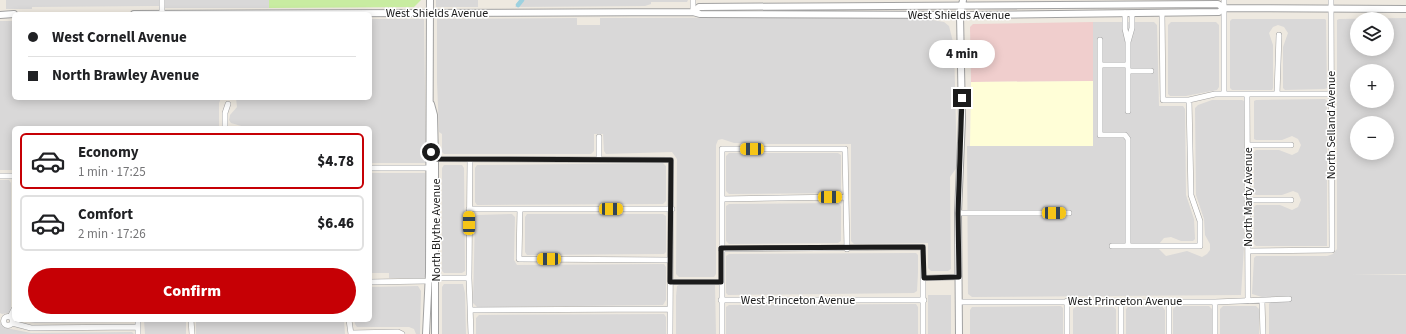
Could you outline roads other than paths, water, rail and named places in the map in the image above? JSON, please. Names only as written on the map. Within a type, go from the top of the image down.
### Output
[{"type":"street","points":[[162,0],[162,12]]},
{"type":"street","name":"North Blythe Avenue","points":[[430,0],[430,103],[428,115],[428,141],[435,334]]},
{"type":"street","points":[[693,0],[693,12]]},
{"type":"street","points":[[1224,0],[1224,94]]},
{"type":"street","name":"North Selland Avenue","points":[[1248,251],[1332,250],[1331,0]]},
{"type":"street","points":[[955,2],[960,15]]},
{"type":"street","name":"West Shields Avenue","points":[[693,12],[699,7],[955,2],[1071,5],[1218,4],[1224,8],[1406,9]]},
{"type":"street","points":[[959,334],[958,213],[962,119],[960,15],[963,2]]},
{"type":"street","points":[[1044,14],[1048,9],[1066,8],[1071,5]]},
{"type":"street","points":[[1080,13],[1085,10],[1115,9],[1120,5]]},
{"type":"street","name":"West Shields Avenue","points":[[372,13],[693,12],[700,14],[960,15],[1219,12],[1224,8]]},
{"type":"street","points":[[1128,13],[1125,29],[1128,42],[1128,111]]},
{"type":"street","points":[[1162,13],[1163,100],[1189,100],[1209,95],[1224,94],[1331,94]]},
{"type":"street","points":[[0,15],[12,14]]},
{"type":"street","points":[[1277,94],[1279,34]]},
{"type":"street","points":[[1100,40],[1100,134],[1125,135],[1128,139],[1128,246]]},
{"type":"street","points":[[1100,65],[1128,65]]},
{"type":"street","points":[[1128,71],[1151,71]]},
{"type":"street","name":"North Marty Avenue","points":[[1247,94],[1248,301]]},
{"type":"street","points":[[1112,246],[1200,246],[1200,221],[1191,195],[1189,100]]},
{"type":"street","name":"North Blythe Avenue","points":[[426,334],[432,280],[436,187],[434,115],[430,103]]},
{"type":"street","points":[[226,126],[225,113],[228,104]]},
{"type":"street","points":[[599,137],[599,159]]},
{"type":"street","points":[[428,141],[432,155],[435,159],[671,160],[672,209],[670,334]]},
{"type":"street","points":[[1248,145],[1291,145]]},
{"type":"street","points":[[722,334],[722,149],[844,149],[847,249]]},
{"type":"street","points":[[470,159],[469,278],[471,334]]},
{"type":"street","points":[[372,168],[429,168],[436,187]]},
{"type":"street","points":[[0,176],[12,176]]},
{"type":"street","points":[[722,199],[846,197]]},
{"type":"street","points":[[1248,200],[1292,200]]},
{"type":"street","points":[[469,209],[672,209]]},
{"type":"street","points":[[520,209],[519,259],[670,260]]},
{"type":"street","points":[[958,213],[1070,213]]},
{"type":"street","points":[[721,248],[847,249],[923,247],[923,334]]},
{"type":"street","points":[[924,278],[959,277]]},
{"type":"street","points":[[372,282],[469,278]]},
{"type":"street","points":[[670,282],[721,282]]},
{"type":"street","name":"West Princeton Avenue","points":[[959,302],[1168,300],[1215,302],[1262,301],[1265,298],[1289,298]]},
{"type":"street","name":"West Princeton Avenue","points":[[722,300],[924,300]]},
{"type":"street","points":[[1168,300],[1169,334]]},
{"type":"street","points":[[1067,301],[1068,334]]},
{"type":"street","points":[[1121,301],[1121,334]]},
{"type":"street","points":[[1262,301],[1263,334]]},
{"type":"street","points":[[1215,302],[1215,334]]},
{"type":"street","points":[[470,310],[670,309]]},
{"type":"street","points":[[2,318],[11,320],[12,316]]},
{"type":"street","points":[[16,322],[31,328],[138,327]]},
{"type":"street","points":[[138,322],[138,334]]},
{"type":"street","points":[[191,322],[192,334]]},
{"type":"street","points":[[349,322],[351,333],[398,332],[402,334]]},
{"type":"waterway","points":[[518,5],[522,0]]}]
